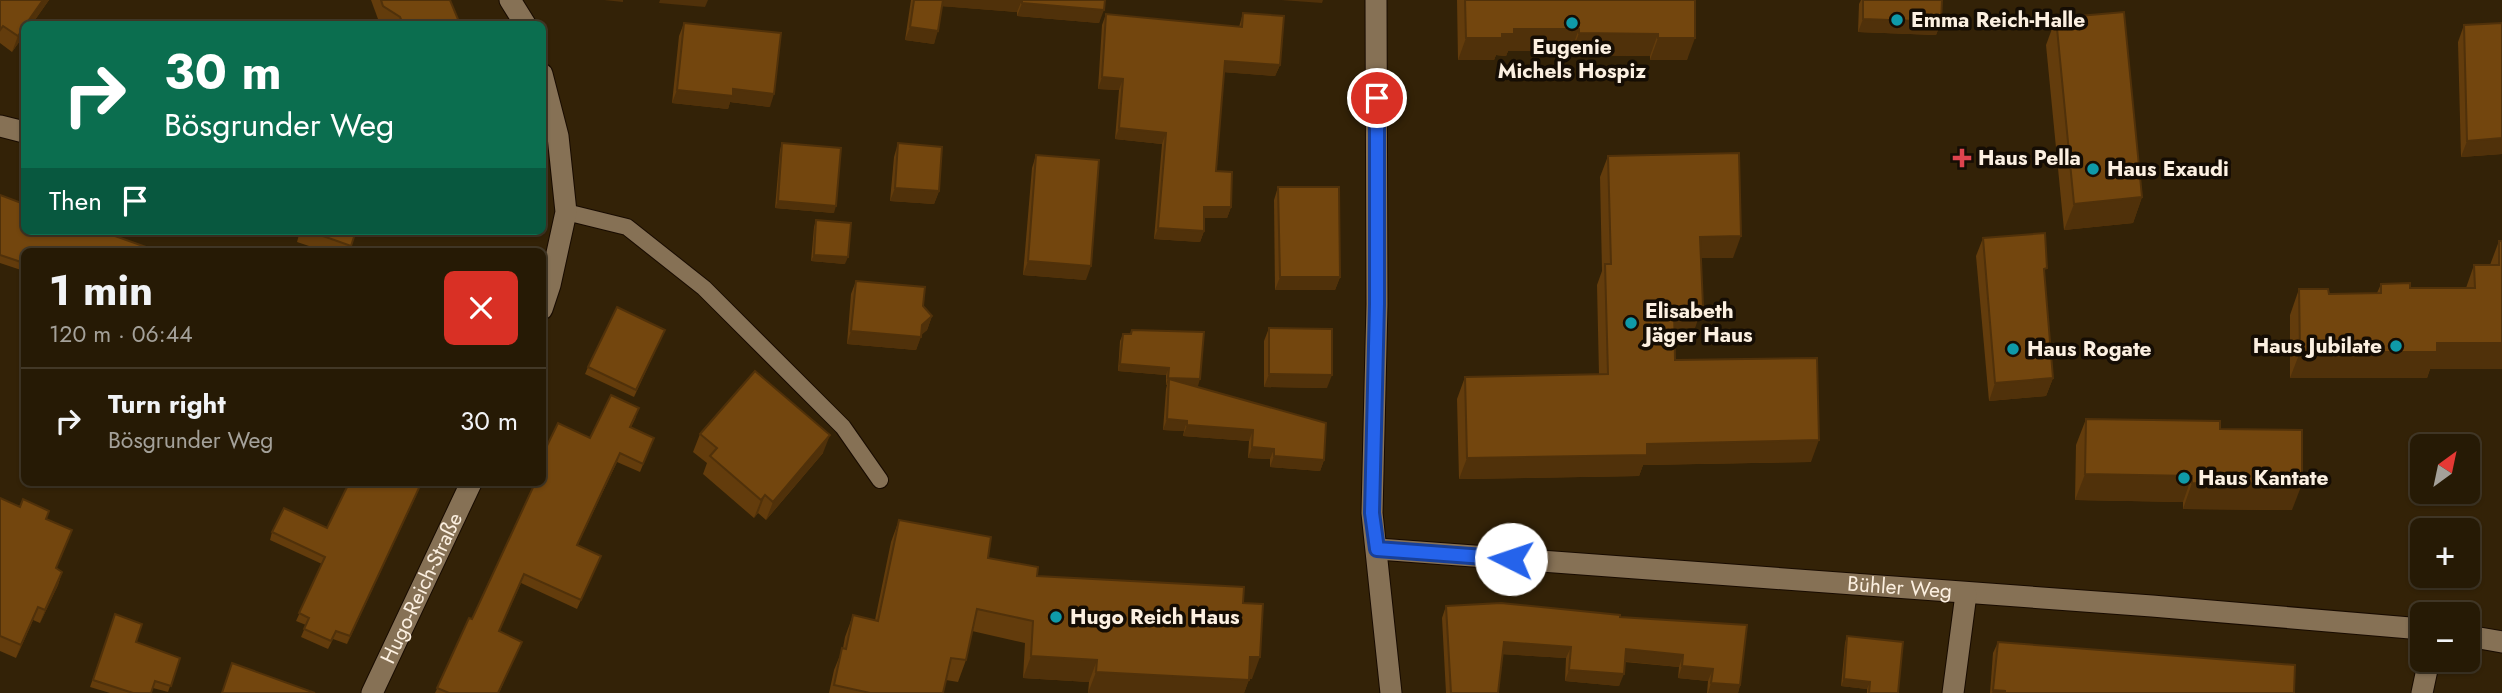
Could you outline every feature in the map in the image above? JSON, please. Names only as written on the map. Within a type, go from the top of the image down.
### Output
[{"type":"street","points":[[510,0],[523,21]]},
{"type":"street","points":[[1376,0],[1377,304],[1372,513],[1391,693]]},
{"type":"street","points":[[546,90],[558,136],[566,212],[546,298]]},
{"type":"street","points":[[0,126],[21,131]]},
{"type":"street","name":"Hugo-Reich-Straße","points":[[372,693],[470,486]]},
{"type":"street","name":"Bühler Weg","points":[[1377,549],[2152,606],[2410,628]]},
{"type":"street","points":[[1953,693],[1966,594]]},
{"type":"street","points":[[2480,638],[2502,642]]},
{"type":"street","points":[[2422,693],[2426,672]]},
{"type":"lane","points":[[566,212],[626,227],[704,288],[843,427],[880,480]]},
{"type":"building","points":[[0,0],[43,0],[28,21],[21,21],[18,36],[3,26],[0,30]]},
{"type":"building","points":[[381,0],[450,0],[459,21],[402,21],[383,6]]},
{"type":"building","points":[[914,0],[943,0],[938,31],[910,27]]},
{"type":"building","points":[[1022,0],[1105,0],[1104,10],[1022,3]]},
{"type":"building","points":[[1465,0],[1695,0],[1695,38],[1658,38],[1658,34],[1579,33],[1579,29],[1514,29],[1514,34],[1502,34],[1502,38],[1466,38]]},
{"type":"building","points":[[1863,0],[1942,0],[1941,22],[1863,19]]},
{"type":"building","name":"Haus Exaudi","points":[[2124,12],[2142,197],[2074,204],[2056,18]]},
{"type":"building","points":[[1243,13],[1284,16],[1280,65],[1225,61],[1216,171],[1232,172],[1231,207],[1204,207],[1204,231],[1158,228],[1166,133],[1119,128],[1123,79],[1102,77],[1106,14],[1242,27]]},
{"type":"building","points":[[684,23],[781,33],[774,94],[733,89],[733,96],[677,90]]},
{"type":"building","points":[[2502,23],[2502,138],[2467,141],[2464,25]]},
{"type":"building","points":[[782,143],[841,148],[836,206],[778,201]]},
{"type":"building","points":[[898,143],[942,147],[939,191],[895,188]]},
{"type":"building","name":"Elisabeth Jäger Haus","points":[[1739,153],[1741,236],[1700,237],[1703,306],[1674,307],[1675,360],[1817,358],[1819,440],[1647,444],[1647,455],[1467,458],[1465,377],[1608,374],[1605,264],[1611,264],[1608,156]]},
{"type":"building","points":[[1036,155],[1099,160],[1091,266],[1028,261]]},
{"type":"building","points":[[1278,187],[1339,187],[1340,277],[1280,277]]},
{"type":"building","points":[[0,195],[21,203],[21,235],[112,235],[149,248],[21,248],[21,262],[0,255]]},
{"type":"building","points":[[816,220],[851,223],[848,257],[814,255]]},
{"type":"building","name":"Haus Rogate","points":[[2045,233],[2047,268],[2044,269],[2053,378],[1995,383],[1983,238]]},
{"type":"building","points":[[320,235],[355,235],[351,246]]},
{"type":"building","points":[[2499,241],[2502,241],[2502,343],[2437,343],[2437,352],[2300,352],[2299,289],[2328,289],[2329,294],[2381,293],[2381,284],[2410,283],[2410,288],[2475,288],[2474,265],[2499,265]]},
{"type":"building","points":[[856,281],[925,287],[923,306],[932,316],[922,325],[921,337],[851,331]]},
{"type":"building","points":[[617,307],[665,330],[636,390],[588,367]]},
{"type":"building","points":[[1269,328],[1332,329],[1332,375],[1269,374]]},
{"type":"building","points":[[1132,330],[1204,332],[1200,379],[1168,378],[1169,368],[1120,364],[1123,334],[1131,334]]},
{"type":"building","points":[[755,371],[830,435],[773,502],[765,495],[761,500],[710,456],[717,448],[700,434]]},
{"type":"building","points":[[1169,379],[1326,423],[1324,460],[1274,456],[1274,449],[1252,447],[1253,430],[1187,425],[1187,421],[1167,419]]},
{"type":"building","points":[[611,395],[639,408],[630,427],[654,438],[643,464],[620,453],[577,545],[601,556],[581,600],[524,574],[499,631],[522,642],[498,693],[449,693],[437,688],[534,486],[546,486],[546,448],[558,423],[590,438]]},
{"type":"building","points":[[2086,419],[2220,421],[2220,429],[2302,430],[2302,484],[2192,483],[2192,476],[2085,474]]},
{"type":"building","points":[[348,486],[419,488],[350,636],[336,631],[331,641],[304,629],[309,618],[299,613],[325,557],[272,532],[284,508],[327,528]]},
{"type":"building","points":[[0,498],[20,507],[23,499],[49,511],[46,519],[72,530],[56,568],[62,572],[45,610],[38,607],[21,645],[0,636]]},
{"type":"building","name":"Hugo Reich Haus","points":[[899,520],[991,537],[988,558],[1038,567],[1037,576],[1244,587],[1243,603],[1263,604],[1260,657],[1250,657],[1249,680],[1096,672],[1097,660],[1031,656],[1033,621],[977,609],[966,660],[951,658],[943,693],[870,693],[834,685],[842,648],[846,649],[853,615],[878,621]]},
{"type":"building","points":[[1501,603],[1620,617],[1747,625],[1740,685],[1711,683],[1713,669],[1682,666],[1683,655],[1626,649],[1624,674],[1569,670],[1571,647],[1504,642],[1498,693],[1451,693],[1446,606]]},
{"type":"building","points":[[115,614],[142,624],[136,642],[180,658],[171,686],[155,681],[151,693],[133,693],[93,680]]},
{"type":"building","points":[[1847,636],[1903,642],[1898,693],[1869,693],[1870,682],[1844,679]]},
{"type":"building","points":[[1998,642],[2295,665],[2294,693],[2005,693],[1993,690]]},
{"type":"building","points":[[232,663],[315,693],[222,693]]},
{"type":"place","name":"Emma Reich-Halle","points":[[1897,20]]},
{"type":"place","name":"Eugenie Michels Hospiz","points":[[1572,23]]},
{"type":"place","name":"Haus Pella","points":[[1962,158]]},
{"type":"place","name":"Haus Exaudi","points":[[2093,169]]},
{"type":"place","name":"Elisabeth Jäger Haus","points":[[1631,323]]},
{"type":"place","name":"Haus Jubilate","points":[[2396,346]]},
{"type":"place","name":"Haus Rogate","points":[[2013,349]]},
{"type":"place","name":"Haus Kantate","points":[[2184,478]]},
{"type":"place","name":"Hugo Reich Haus","points":[[1056,617]]},
{"type":"route","points":[[1377,98],[1377,304],[1372,513],[1377,549],[1511,559]]}]
